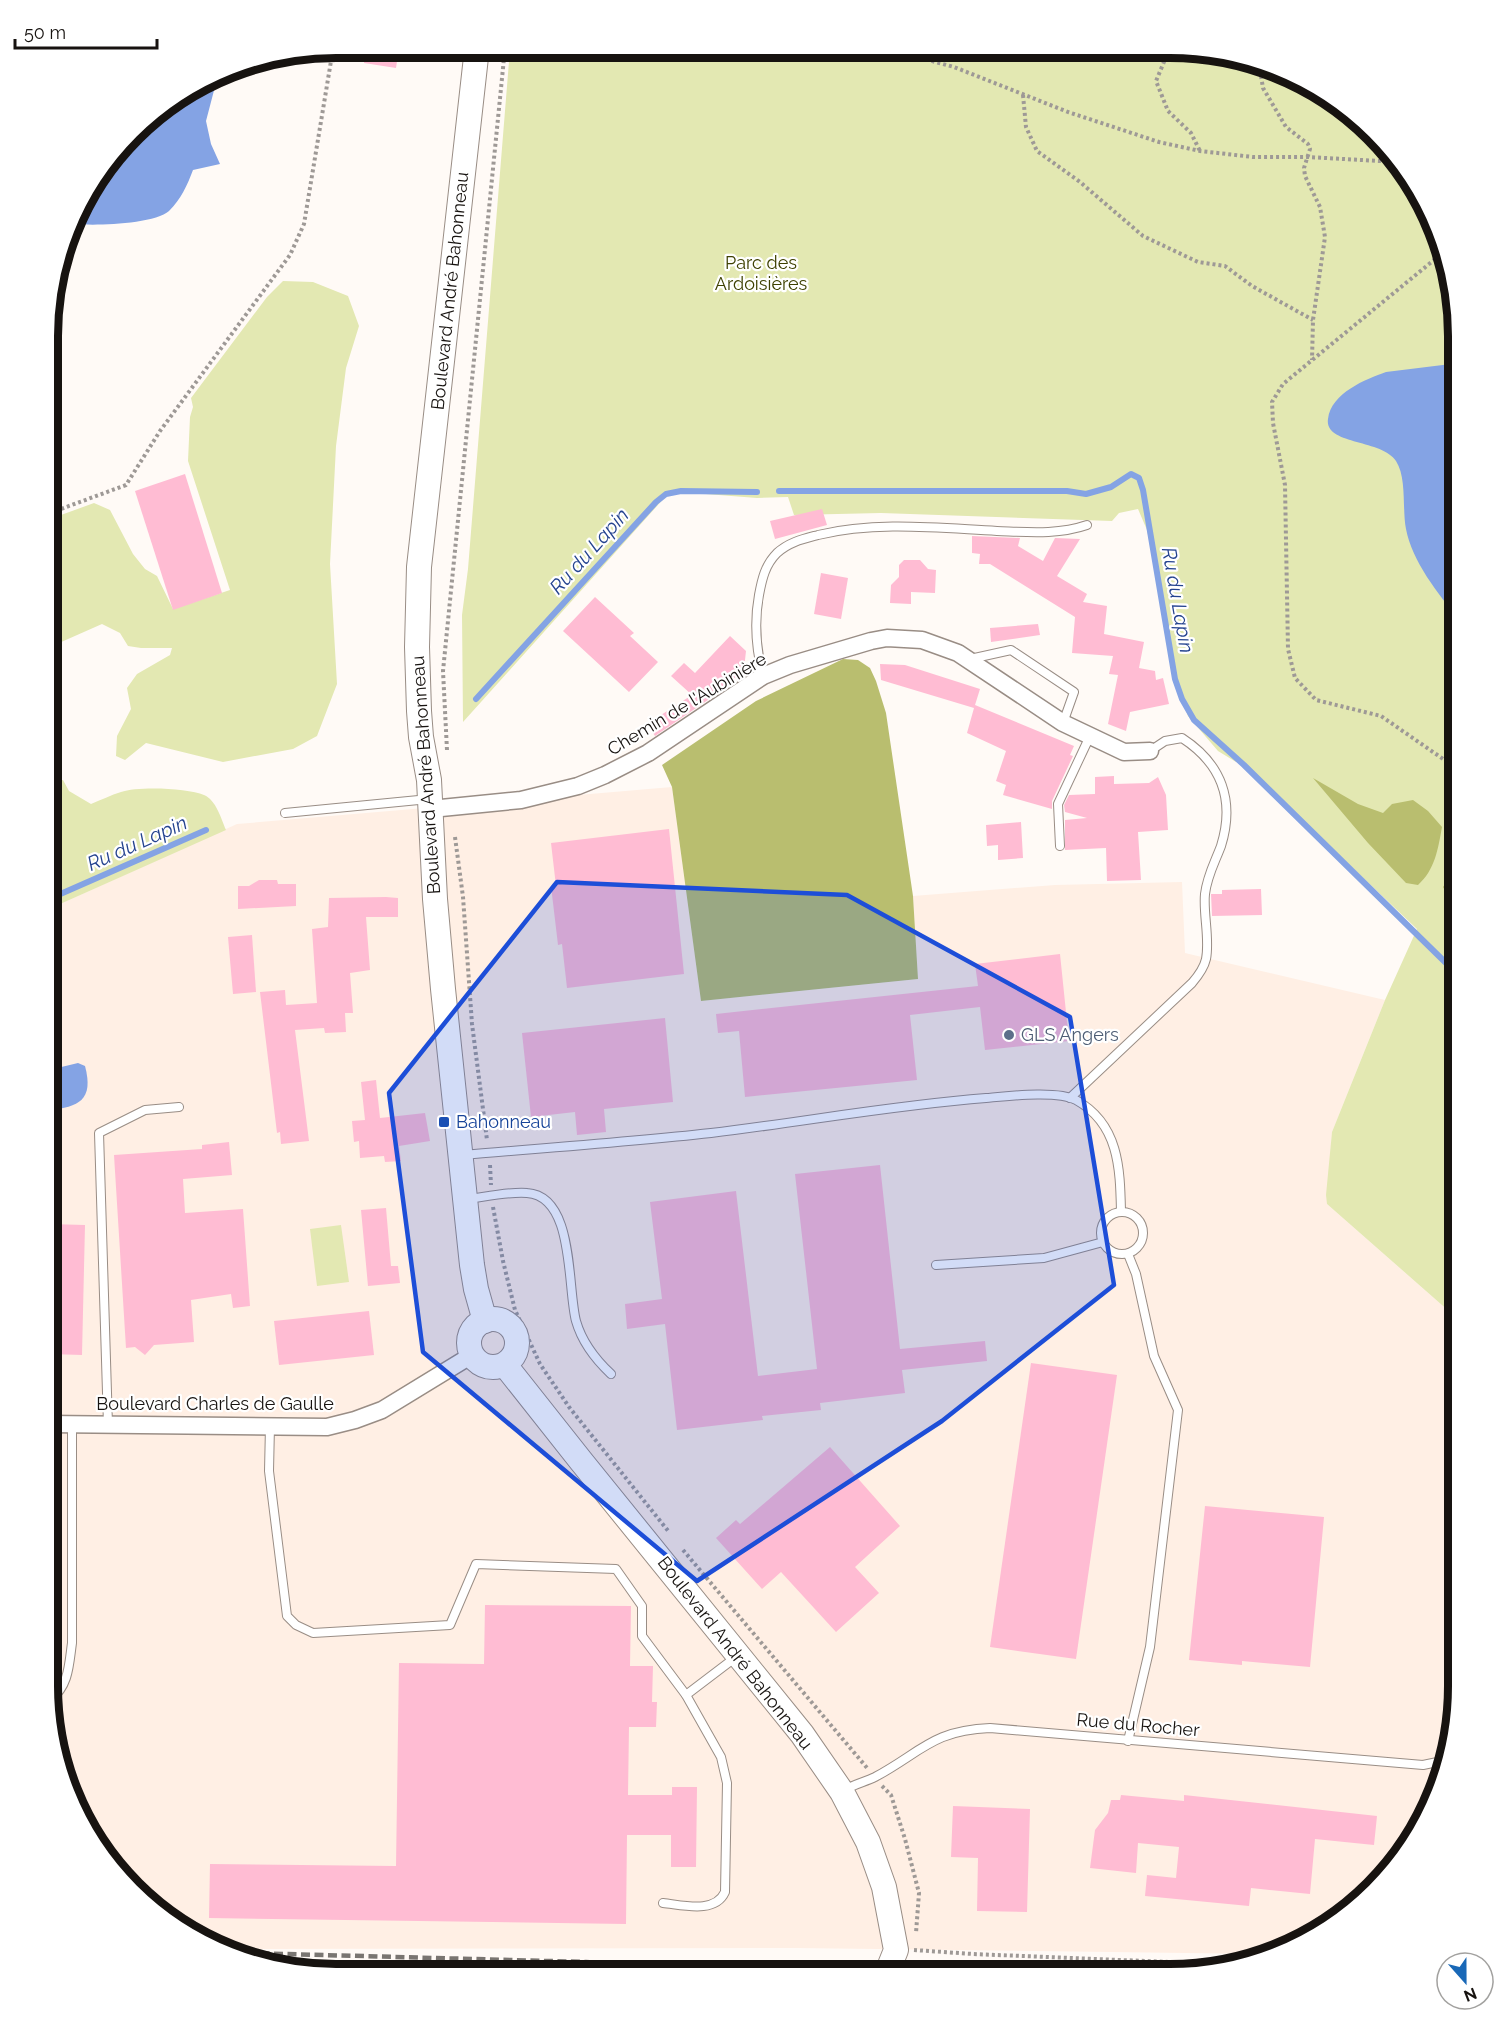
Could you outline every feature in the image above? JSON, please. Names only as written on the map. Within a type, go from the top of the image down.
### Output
[{"type":"street","name":"Boulevard André Bahonneau","points":[[476,58],[419,567],[417,647],[419,711],[437,806],[437,921],[459,1155],[476,1289],[485,1321]]},
{"type":"street","name":"Chemin de l'Aubinière","points":[[437,806],[539,797],[606,776],[648,753],[763,676],[800,662],[887,638],[922,640],[958,653],[1063,723],[1124,752],[1150,750]]},
{"type":"street","points":[[500,1319],[515,1331],[518,1340],[517,1350],[513,1358],[505,1365],[496,1368],[487,1367],[478,1363],[472,1355],[469,1337],[474,1328],[485,1321],[500,1319]]},
{"type":"street","name":"Boulevard Charles de Gaulle","points":[[58,1424],[327,1427],[382,1410],[472,1355]]},
{"type":"street","name":"Boulevard André Bahonneau","points":[[505,1365],[802,1734],[842,1792],[868,1842],[904,1950],[891,1964]]},
{"type":"street","points":[[902,1964],[904,1950]]},
{"type":"lane","points":[[763,676],[756,629],[762,583],[770,562],[776,554],[792,543],[832,532],[861,528],[898,527],[1045,532],[1064,531],[1087,525]]},
{"type":"lane","points":[[967,659],[1011,650],[1074,692],[1063,723]]},
{"type":"lane","points":[[1060,846],[1058,804],[1090,736]]},
{"type":"lane","points":[[1070,1098],[1192,983],[1206,958],[1205,896],[1210,871],[1225,829],[1226,798],[1211,764],[1194,746],[1182,738],[1166,741],[1150,750]]},
{"type":"lane","points":[[285,813],[437,806]]},
{"type":"lane","points":[[459,1155],[711,1132],[939,1102],[1032,1094],[1074,1099],[1098,1115],[1115,1145],[1120,1176],[1121,1211]]},
{"type":"lane","points":[[108,1425],[99,1133],[146,1110],[178,1107]]},
{"type":"lane","points":[[464,1199],[528,1192],[545,1200],[559,1216],[576,1320],[588,1348],[610,1374]]},
{"type":"lane","points":[[1121,1211],[1133,1216],[1142,1230],[1143,1237],[1139,1246],[1128,1254],[1118,1256],[1112,1254],[1103,1242],[1104,1221],[1114,1213],[1121,1211]]},
{"type":"lane","points":[[936,1265],[1044,1258],[1103,1242]]},
{"type":"lane","points":[[1128,1254],[1136,1274],[1154,1356],[1178,1410],[1150,1647],[1128,1741]]},
{"type":"lane","points":[[58,1693],[67,1677],[72,1643],[72,1424]]},
{"type":"lane","points":[[270,1426],[269,1471],[286,1616],[296,1626],[313,1633],[450,1625],[476,1564],[616,1569],[642,1606],[642,1636],[686,1695],[721,1757],[727,1782],[724,1892],[721,1899],[714,1905],[704,1906],[663,1903]]},
{"type":"lane","points":[[686,1695],[738,1654]]},
{"type":"lane","name":"Rue du Rocher","points":[[842,1792],[874,1777],[929,1742],[956,1732],[990,1728],[1423,1765],[1438,1762]]},
{"type":"path","points":[[58,510],[126,485],[160,431],[290,255],[304,224],[331,58]]},
{"type":"path","points":[[448,757],[443,671],[504,58]]},
{"type":"path","points":[[925,58],[1137,136],[1200,151],[1253,157],[1387,161]]},
{"type":"path","points":[[1166,58],[1156,81],[1168,111],[1191,133],[1200,151]]},
{"type":"path","points":[[1261,73],[1263,88],[1286,128],[1308,144],[1310,149],[1304,168],[1305,176],[1320,207],[1325,237],[1313,320],[1312,360]]},
{"type":"path","points":[[1023,94],[1026,127],[1037,151],[1080,182],[1143,236],[1198,262],[1225,266],[1252,286],[1313,320]]},
{"type":"path","points":[[1437,258],[1283,384],[1272,402],[1273,423],[1285,484],[1288,649],[1295,678],[1316,700],[1381,716],[1448,762]]},
{"type":"path","points":[[437,806],[452,825],[456,843],[463,897],[472,1024],[489,1153],[492,1196],[498,1238],[515,1310],[540,1364],[569,1407],[672,1536]]},
{"type":"path","points":[[678,1544],[891,1795],[919,1893],[904,1950],[1197,1963]]},
{"type":"highlighted area","points":[[557,882],[847,895],[1070,1017],[1114,1285],[942,1421],[697,1581],[423,1352],[389,1093]]},
{"type":"shaded area","points":[[672,787],[701,1001],[918,979],[913,896],[1055,885],[1182,882],[1185,953],[1385,1000],[1332,1132],[1327,1204],[1448,1310],[1448,1705],[1439,1758],[1427,1793],[1402,1841],[1380,1870],[1354,1896],[1325,1918],[1293,1936],[1246,1954],[796,1948],[245,1949],[197,1927],[153,1896],[116,1856],[87,1809],[68,1758],[59,1705],[58,905],[237,824]]},
{"type":"green space","name":"Parc des Ardoisières","points":[[509,58],[1189,59],[1225,64],[1260,73],[1310,96],[1340,116],[1380,153],[1402,182],[1420,214],[1439,265],[1448,318],[1448,1310],[1327,1204],[1326,1195],[1332,1132],[1385,1000],[1417,929],[1241,762],[1236,762],[1218,751],[1188,716],[1178,689],[1147,530],[1138,509],[1119,513],[1112,521],[881,513],[794,515],[788,497],[757,498],[680,492],[666,496],[463,722],[462,615],[468,569]]},
{"type":"green space","points":[[283,281],[313,282],[348,296],[359,326],[346,368],[336,446],[330,564],[337,684],[317,736],[293,749],[223,762],[146,743],[125,760],[116,756],[117,736],[131,709],[127,688],[137,674],[170,655],[172,648],[128,646],[120,633],[102,624],[58,643],[58,516],[94,503],[110,510],[133,554],[145,569],[157,576],[173,609],[230,590],[188,461],[190,417],[193,407],[191,398],[267,297]]},
{"type":"green space","points":[[843,659],[858,660],[870,668],[886,713],[913,896],[918,979],[701,1001],[672,787],[662,765],[756,701]]},
{"type":"green space","points":[[1313,778],[1358,804],[1383,813],[1392,804],[1413,800],[1428,811],[1442,827],[1435,859],[1424,879],[1418,885],[1406,883],[1368,843]]},
{"type":"green space","points":[[63,780],[69,791],[91,804],[121,792],[151,788],[175,789],[204,795],[218,810],[226,830],[58,905],[58,781]]},
{"type":"green space","points":[[1448,880],[1448,896],[1443,887]]},
{"type":"green space","points":[[341,1225],[349,1282],[317,1286],[310,1229]]},
{"type":"water","points":[[215,87],[206,121],[211,144],[220,164],[193,170],[180,197],[169,211],[162,215],[138,221],[82,224],[105,182],[127,153],[167,116]]},
{"type":"water","points":[[1448,364],[1448,605],[1420,565],[1409,541],[1405,521],[1402,476],[1396,461],[1389,454],[1344,438],[1329,427],[1328,419],[1331,410],[1342,395],[1351,388],[1386,372]]},
{"type":"water","points":[[78,1063],[85,1066],[87,1087],[82,1100],[69,1107],[58,1109],[58,1068]]},
{"type":"building","points":[[365,58],[398,58],[396,68],[364,63]]},
{"type":"building","points":[[185,474],[222,593],[173,610],[135,491]]},
{"type":"building","points":[[822,509],[827,525],[775,539],[770,521]]},
{"type":"building","points":[[972,536],[1020,538],[1018,546],[1043,561],[1055,538],[1080,539],[1057,576],[1087,594],[1083,602],[1107,606],[1104,634],[1144,642],[1139,668],[1155,671],[1156,680],[1163,678],[1169,704],[1130,712],[1126,731],[1108,724],[1118,675],[1109,674],[1113,656],[1072,653],[1075,617],[990,564],[979,564],[980,554],[972,553]]},
{"type":"building","points":[[904,560],[920,560],[928,569],[936,570],[935,593],[911,592],[911,604],[890,603],[891,585],[899,577],[899,565]]},
{"type":"building","points":[[821,573],[848,578],[841,619],[814,614]]},
{"type":"building","points":[[595,597],[634,633],[630,636],[658,662],[629,692],[563,631]]},
{"type":"building","points":[[1038,624],[1040,635],[991,642],[990,628]]},
{"type":"building","points":[[730,636],[746,651],[744,669],[724,689],[655,736],[647,724],[692,695],[671,676],[684,663],[695,673]]},
{"type":"building","points":[[880,664],[905,665],[980,689],[975,705],[1074,746],[1070,755],[1073,756],[1052,801],[1052,809],[1003,795],[1006,785],[996,781],[1006,751],[967,733],[974,708],[881,680]]},
{"type":"building","points":[[1114,776],[1114,784],[1149,783],[1158,777],[1166,795],[1168,830],[1138,832],[1141,880],[1107,881],[1106,848],[1065,850],[1065,820],[1087,818],[1065,812],[1064,805],[1069,795],[1095,794],[1095,777]]},
{"type":"building","points":[[1021,822],[1023,858],[998,860],[998,845],[987,846],[986,825]]},
{"type":"building","points":[[669,829],[684,974],[567,988],[562,944],[558,945],[551,886],[556,886],[551,843]]},
{"type":"building","points":[[259,880],[277,880],[278,884],[296,884],[296,906],[238,909],[238,886],[249,886]]},
{"type":"building","points":[[1261,889],[1262,915],[1212,916],[1211,894],[1222,894],[1222,890]]},
{"type":"building","points":[[329,898],[398,898],[398,917],[366,917],[370,970],[350,973],[353,1013],[345,1013],[346,1032],[325,1033],[324,1028],[295,1030],[309,1141],[281,1144],[280,1132],[277,1133],[260,992],[285,990],[286,1005],[317,1003],[312,929],[328,927]]},
{"type":"building","points":[[252,935],[256,992],[233,994],[228,937]]},
{"type":"building","points":[[1060,954],[1069,1041],[985,1050],[980,1007],[910,1015],[917,1080],[745,1097],[739,1031],[718,1033],[716,1014],[978,986],[975,964]]},
{"type":"building","points":[[665,1018],[673,1102],[604,1109],[606,1132],[577,1135],[575,1112],[531,1117],[522,1033]]},
{"type":"building","points":[[376,1080],[380,1118],[425,1113],[430,1141],[399,1146],[401,1161],[385,1162],[384,1156],[360,1158],[359,1141],[354,1142],[352,1121],[365,1120],[361,1082]]},
{"type":"building","points":[[229,1142],[232,1175],[183,1179],[185,1213],[243,1209],[250,1306],[233,1308],[231,1294],[191,1300],[194,1342],[154,1345],[145,1355],[135,1347],[126,1348],[114,1155],[202,1149],[202,1145]]},
{"type":"building","points":[[880,1165],[900,1349],[985,1341],[987,1361],[902,1370],[905,1393],[820,1403],[821,1410],[762,1416],[763,1420],[677,1430],[665,1324],[627,1329],[625,1304],[662,1299],[650,1202],[736,1191],[758,1376],[817,1369],[795,1174]]},
{"type":"building","points":[[386,1208],[391,1266],[398,1266],[400,1283],[368,1286],[361,1210]]},
{"type":"building","points":[[58,1224],[85,1225],[82,1355],[58,1354]]},
{"type":"building","points":[[369,1311],[374,1355],[279,1365],[274,1321]]},
{"type":"building","points":[[1031,1363],[1117,1375],[1076,1659],[990,1647]]},
{"type":"building","points":[[830,1447],[900,1526],[855,1567],[879,1593],[836,1632],[781,1572],[762,1589],[716,1538],[736,1520],[740,1524]]},
{"type":"building","points":[[1205,1506],[1324,1517],[1310,1667],[1242,1661],[1242,1665],[1189,1660]]},
{"type":"building","points":[[485,1605],[631,1606],[630,1666],[653,1666],[652,1702],[657,1702],[656,1727],[629,1727],[628,1795],[672,1795],[672,1787],[697,1787],[696,1867],[671,1867],[671,1835],[627,1835],[626,1924],[209,1918],[210,1864],[396,1866],[399,1663],[484,1664]]},
{"type":"building","points":[[1121,1795],[1184,1801],[1184,1795],[1377,1816],[1374,1845],[1315,1839],[1310,1894],[1251,1888],[1249,1906],[1145,1896],[1147,1875],[1176,1878],[1179,1847],[1138,1843],[1136,1873],[1090,1868],[1095,1830],[1108,1813],[1111,1800],[1120,1800]]},
{"type":"building","points":[[953,1806],[1030,1809],[1027,1912],[977,1911],[978,1858],[951,1857]]},
{"type":"waterway","name":"Ru du Lapin","points":[[779,491],[1067,491],[1086,494],[1111,487],[1131,474],[1139,478],[1143,490],[1175,679],[1182,699],[1194,720],[1244,765],[1448,965]]},
{"type":"waterway","name":"Ru du Lapin","points":[[476,699],[656,502],[666,494],[681,491],[757,492]]},
{"type":"waterway","name":"Ru du Lapin","points":[[58,895],[206,830]]},
{"type":"railway","points":[[259,1953],[611,1964]]},
{"type":"place","name":"GLS Angers","points":[[1009,1035]]},
{"type":"place","name":"Bahonneau","points":[[444,1122]]}]
